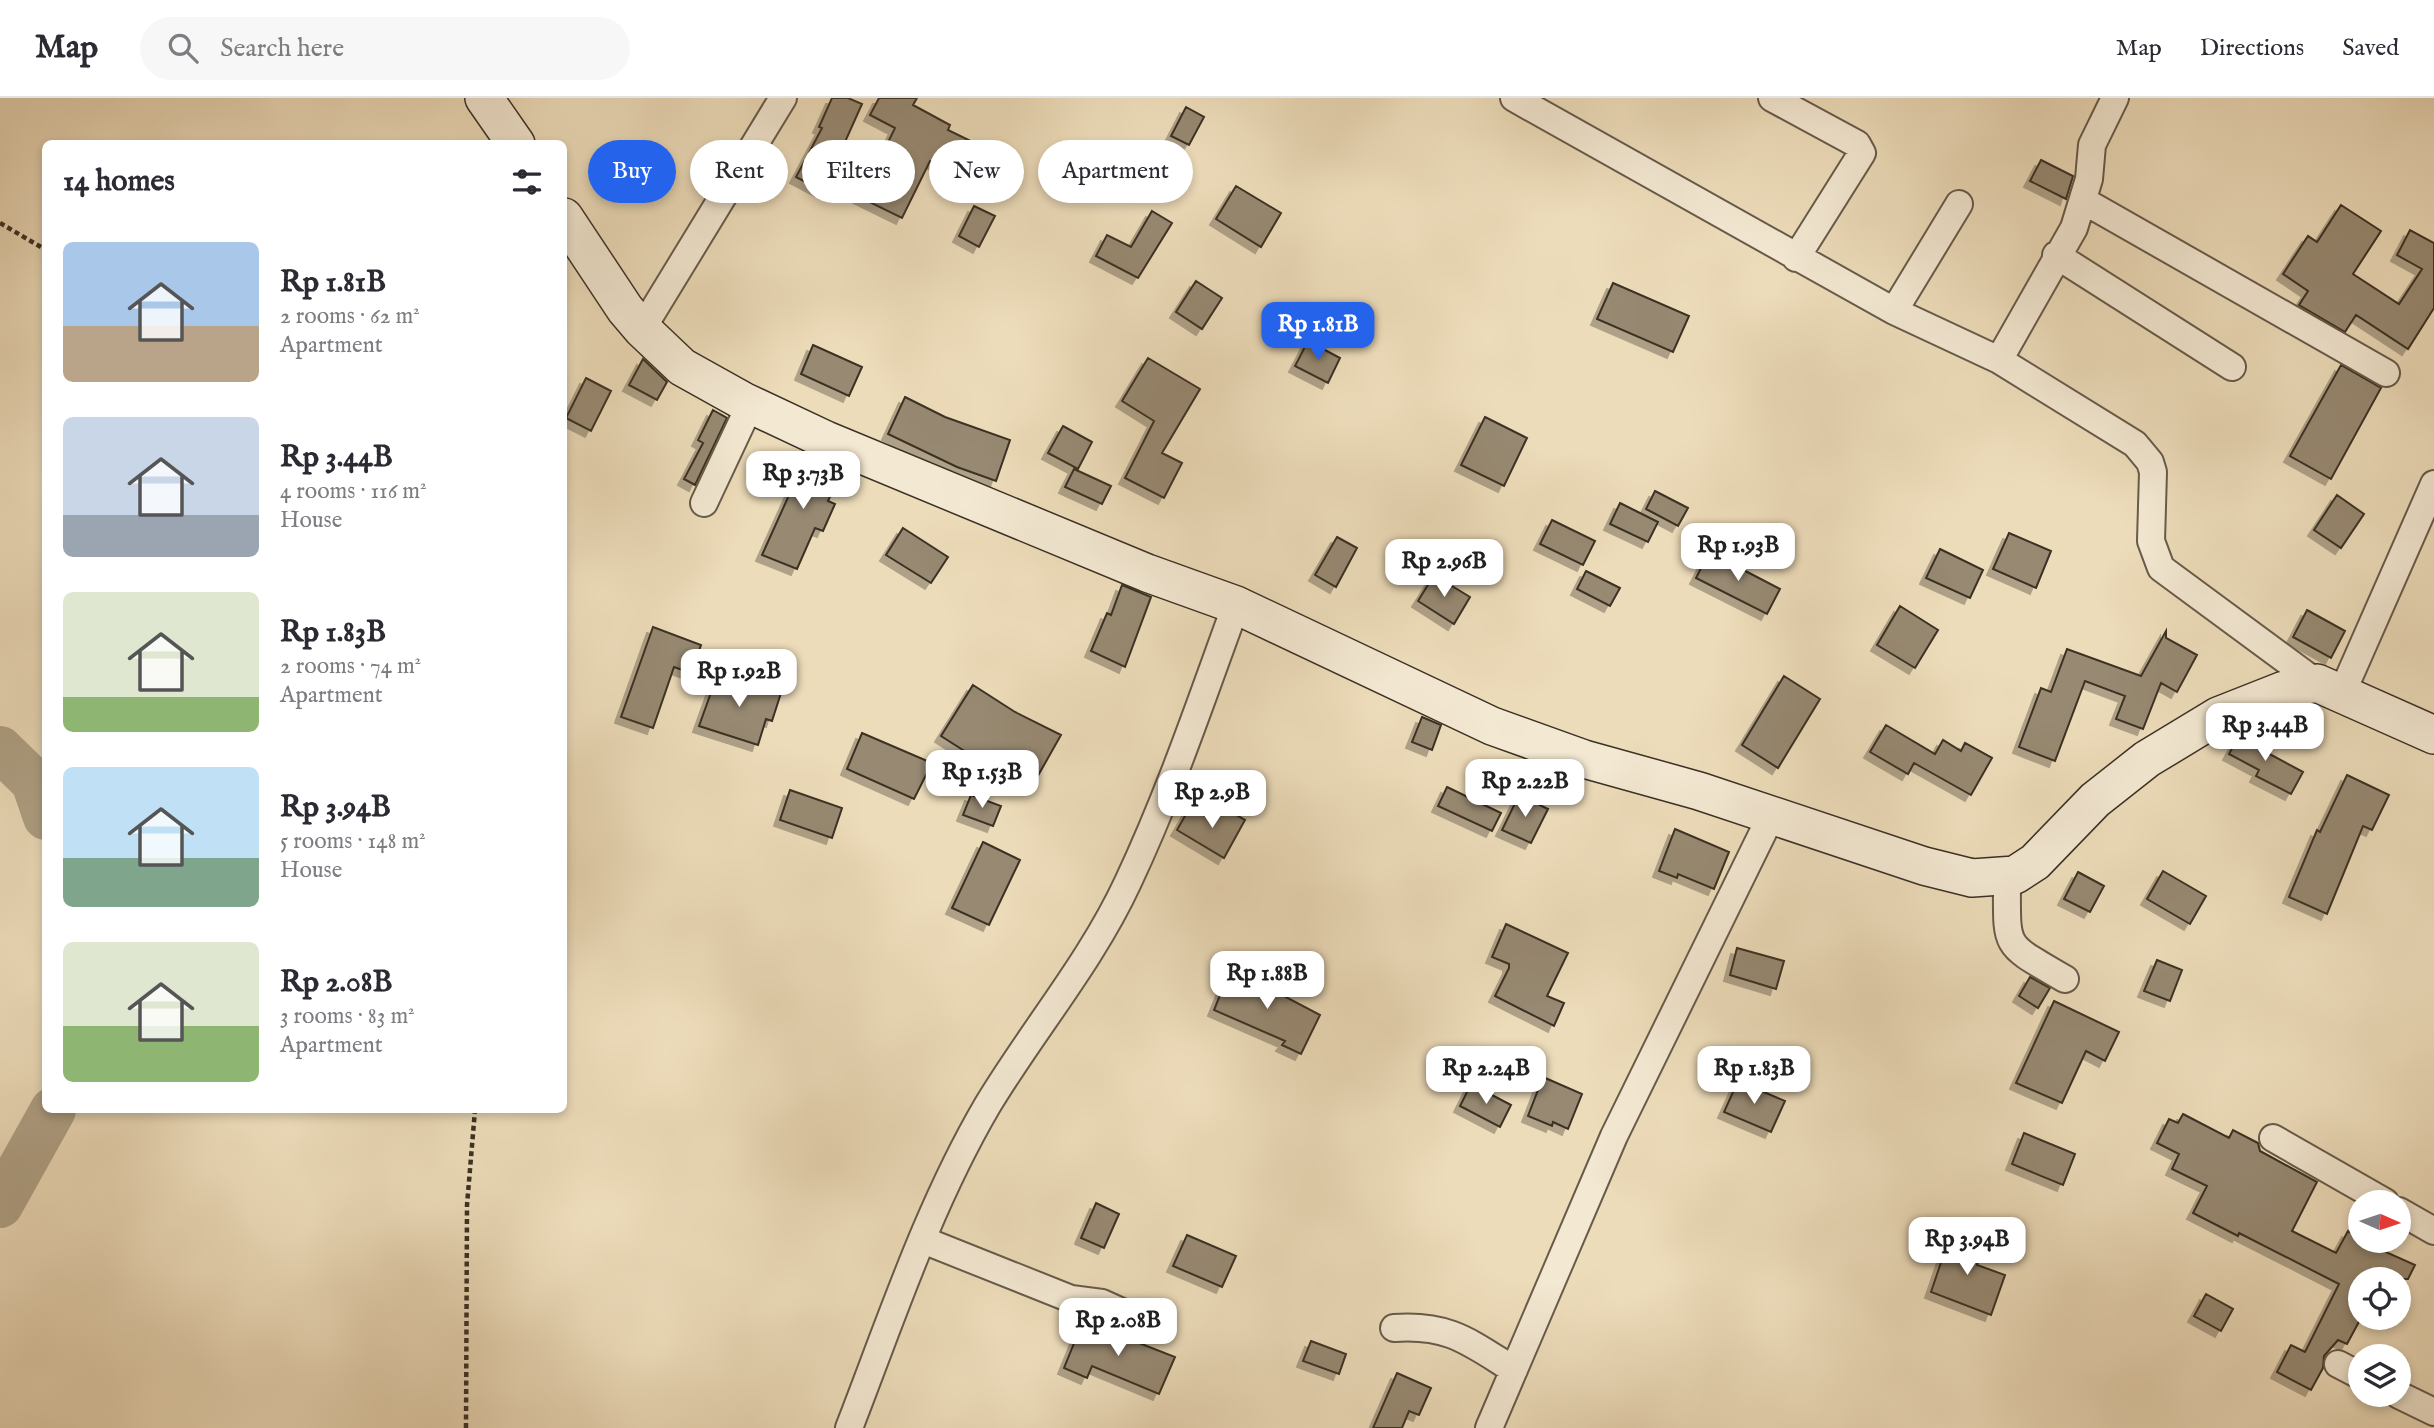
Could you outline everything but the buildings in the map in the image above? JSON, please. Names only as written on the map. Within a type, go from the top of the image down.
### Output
[{"type":"street","points":[[484,98],[513,140]]},
{"type":"street","points":[[642,328],[783,98]]},
{"type":"street","points":[[1514,98],[1894,311],[1999,360],[2135,444],[2150,462],[2153,472],[2151,541],[2161,568],[2330,688],[2434,735]]},
{"type":"street","points":[[1772,98],[1857,144],[1862,153],[1796,258]]},
{"type":"street","points":[[1999,360],[2056,255],[2074,228],[2084,201],[2092,145],[2115,98]]},
{"type":"street","points":[[2084,201],[2386,373]]},
{"type":"street","points":[[1894,311],[1959,204]]},
{"type":"street","points":[[567,222],[625,309],[642,328],[682,366],[750,405],[826,440],[1147,573],[1236,605],[1492,726],[1584,759],[1772,814],[1924,866],[1972,878],[2007,878],[2035,862],[2095,800],[2183,736],[2247,702],[2330,688]]},
{"type":"street","points":[[2056,255],[2232,367]]},
{"type":"street","points":[[704,503],[750,405]]},
{"type":"street","points":[[2330,688],[2434,484]]},
{"type":"street","points":[[849,1428],[954,1166],[988,1105],[1100,935],[1128,883],[1236,605]]},
{"type":"street","points":[[1489,1428],[1614,1136],[1772,814]]},
{"type":"street","points":[[2007,878],[2009,941],[2017,951],[2065,979]]},
{"type":"street","points":[[2273,1138],[2364,1190]]},
{"type":"street","points":[[2412,1218],[2434,1231]]},
{"type":"street","points":[[923,1240],[1071,1299],[1102,1303],[1155,1327]]},
{"type":"street","points":[[1394,1328],[1423,1326],[1443,1330],[1514,1370]]},
{"type":"street","points":[[2411,1401],[2434,1412]]},
{"type":"path","points":[[0,223],[42,248]]},
{"type":"path","points":[[466,1428],[467,1205],[475,1113]]},
{"type":"waterway","points":[[0,749],[34,782],[42,805]]},
{"type":"waterway","points":[[0,1205],[51,1113]]}]
